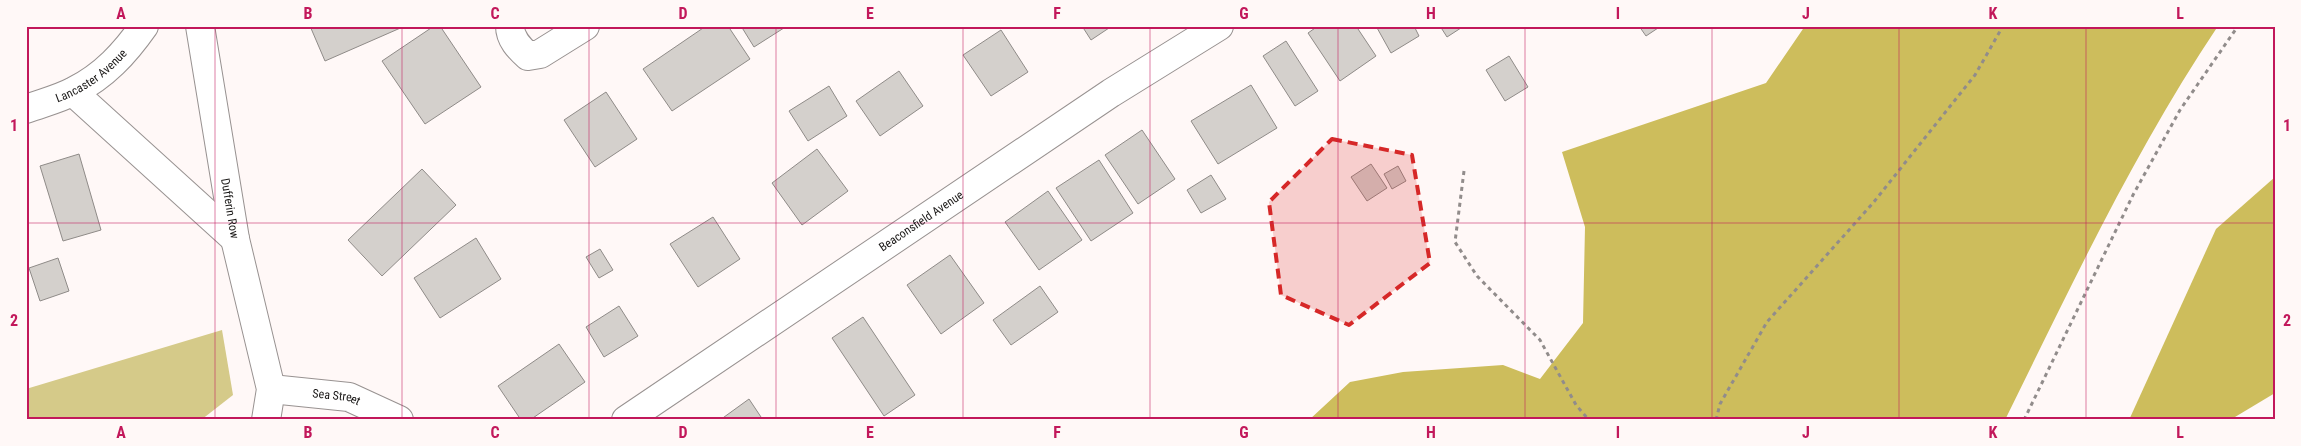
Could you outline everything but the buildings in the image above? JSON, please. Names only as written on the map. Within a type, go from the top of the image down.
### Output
[{"type":"street","name":"Lancaster Avenue","points":[[26,109],[73,92],[105,72],[129,48],[144,26]]},
{"type":"street","name":"Dufferin Row","points":[[200,26],[235,239],[271,390]]},
{"type":"street","points":[[510,26],[510,32],[517,46],[528,56],[540,54],[585,26]]},
{"type":"street","name":"Beaconsfield Avenue","points":[[626,420],[1111,93],[1219,26]]},
{"type":"street","points":[[73,92],[235,239]]},
{"type":"street","points":[[266,420],[271,390]]},
{"type":"street","name":"Sea Street","points":[[271,390],[349,396],[399,420]]},
{"type":"path","points":[[1716,420],[1720,404],[1767,322],[1873,203],[1975,75],[2002,26]]},
{"type":"path","points":[[2024,420],[2134,195],[2180,110],[2238,26]]},
{"type":"path","points":[[1464,171],[1455,242],[1477,276],[1540,340],[1576,405],[1589,420]]},
{"type":"highlighted area","points":[[1332,139],[1412,155],[1430,263],[1349,325],[1281,295],[1269,202]]},
{"type":"shaded area","points":[[1805,26],[2218,26],[2159,121],[2105,219],[2005,420],[1309,420],[1350,382],[1403,372],[1503,365],[1540,379],[1583,323],[1585,227],[1562,152],[1766,83]]},
{"type":"shaded area","points":[[2275,177],[2275,393],[2230,420],[2129,420],[2216,229]]},
{"type":"shaded area","points":[[222,330],[233,395],[201,420],[26,420],[26,389]]}]
